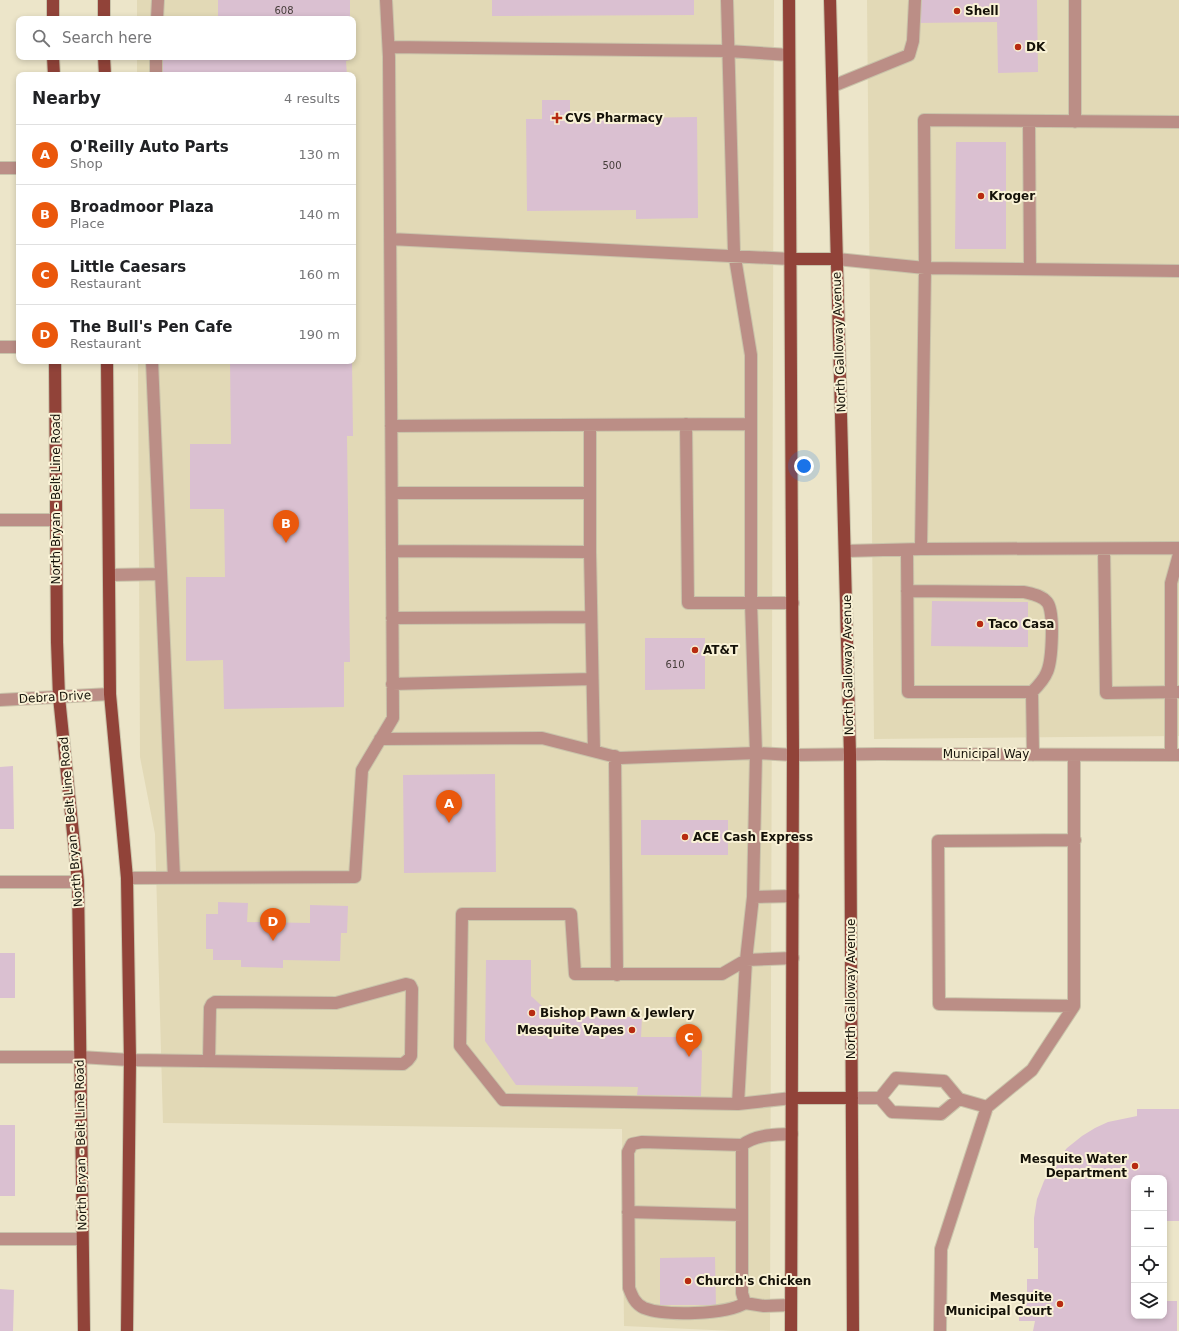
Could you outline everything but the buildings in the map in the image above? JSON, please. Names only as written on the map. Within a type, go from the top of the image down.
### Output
[{"type":"main road","points":[[53,0],[53,16]]},
{"type":"main road","points":[[104,0],[104,16]]},
{"type":"main road","points":[[789,0],[793,603],[791,1331]]},
{"type":"main road","name":"North Galloway Avenue","points":[[830,0],[850,755],[854,1331]]},
{"type":"main road","points":[[54,60],[54,72]]},
{"type":"main road","points":[[104,60],[105,72]]},
{"type":"main road","points":[[791,259],[837,259]]},
{"type":"main road","name":"North Bryan - Belt Line Road","points":[[55,364],[57,642],[59,697],[78,882],[84,1331]]},
{"type":"main road","points":[[107,364],[110,694],[127,878],[130,1060],[127,1331]]},
{"type":"main road","points":[[792,1098],[852,1098]]},
{"type":"street","points":[[157,16],[158,0]]},
{"type":"street","points":[[127,878],[355,877],[362,770],[393,718],[389,47],[386,0]]},
{"type":"street","points":[[727,0],[734,257],[751,355],[752,603],[756,753],[753,897],[746,960],[738,1104]]},
{"type":"street","points":[[833,86],[909,55],[913,41],[915,0]]},
{"type":"street","points":[[1075,0],[1075,122]]},
{"type":"street","points":[[389,47],[728,51],[790,54]]},
{"type":"street","points":[[156,60],[156,72]]},
{"type":"street","points":[[921,549],[925,268],[924,120],[1179,122]]},
{"type":"street","points":[[1029,121],[1030,269]]},
{"type":"street","points":[[0,168],[16,168]]},
{"type":"street","points":[[390,239],[791,259]]},
{"type":"street","points":[[837,259],[925,268],[1179,271]]},
{"type":"street","points":[[0,347],[16,347]]},
{"type":"street","points":[[152,364],[174,878]]},
{"type":"street","points":[[686,424],[688,603],[793,603]]},
{"type":"street","points":[[391,426],[751,424]]},
{"type":"street","points":[[590,425],[590,552],[594,751]]},
{"type":"street","points":[[392,493],[590,493]]},
{"type":"street","points":[[0,520],[56,520]]},
{"type":"street","points":[[1104,548],[1106,693],[1175,692]]},
{"type":"street","points":[[845,551],[921,549],[1179,548]]},
{"type":"street","points":[[907,550],[907,591],[908,692],[1032,692],[1040,684],[1047,672],[1051,659],[1052,611],[1048,602],[1040,596],[1024,592],[907,591]]},
{"type":"street","points":[[392,551],[590,552]]},
{"type":"street","points":[[1175,755],[1175,692],[1171,583],[1179,554]]},
{"type":"street","points":[[109,575],[161,574]]},
{"type":"street","points":[[392,618],[591,617]]},
{"type":"street","points":[[392,684],[592,679]]},
{"type":"street","points":[[1032,692],[1033,755]]},
{"type":"street","name":"Debra Drive","points":[[0,700],[110,694]]},
{"type":"street","name":"Municipal Way","points":[[380,739],[542,738],[620,758],[756,753],[793,755],[1175,755]]},
{"type":"street","points":[[940,1331],[941,1249],[987,1107],[1032,1070],[1074,1006],[1074,755]]},
{"type":"street","points":[[615,756],[617,975]]},
{"type":"street","points":[[1074,1006],[939,1004],[938,841],[1075,840]]},
{"type":"street","points":[[0,882],[78,882]]},
{"type":"street","points":[[753,897],[793,896]]},
{"type":"street","points":[[792,1098],[738,1104],[504,1100],[460,1046],[462,914],[571,914],[575,974],[722,974],[746,960],[793,958]]},
{"type":"street","points":[[0,1057],[80,1057],[130,1060],[403,1064],[411,1056],[412,990],[410,985],[406,984],[336,1003],[215,1002],[210,1008],[209,1061]]},
{"type":"street","points":[[880,1098],[896,1078],[944,1081],[959,1099],[987,1107]]},
{"type":"street","points":[[852,1098],[880,1098],[892,1112],[941,1114],[959,1099]]},
{"type":"street","points":[[791,1306],[764,1306],[745,1303],[727,1310],[710,1312],[658,1311],[642,1307],[633,1299],[629,1288],[628,1152],[632,1144],[642,1142],[742,1145],[751,1139],[763,1136],[792,1134]]},
{"type":"street","points":[[742,1145],[742,1293],[745,1303]]},
{"type":"street","points":[[628,1212],[742,1215]]},
{"type":"street","points":[[0,1239],[82,1239]]},
{"type":"shaded area","points":[[137,0],[774,0],[770,1331],[734,1331],[624,1326],[622,1129],[163,1123],[155,834],[140,757],[138,364],[356,364],[356,72],[137,72],[137,60],[356,60],[356,16],[137,16]]},
{"type":"shaded area","points":[[867,0],[1179,0],[1179,736],[874,739]]},
{"type":"place","name":"Shell","points":[[957,11]]},
{"type":"place","name":"DK","points":[[1018,47]]},
{"type":"place","name":"CVS Pharmacy","points":[[557,118]]},
{"type":"place","name":"Kroger","points":[[981,196]]},
{"type":"place","name":"Broadmoor Plaza","points":[[286,543]]},
{"type":"place","name":"Taco Casa","points":[[980,624]]},
{"type":"place","name":"AT&T","points":[[695,650]]},
{"type":"place","name":"O'Reilly Auto Parts","points":[[449,823]]},
{"type":"place","name":"ACE Cash Express","points":[[685,837]]},
{"type":"place","name":"The Bull's Pen Cafe","points":[[273,941]]},
{"type":"place","name":"Bishop Pawn & Jewlery","points":[[532,1013]]},
{"type":"place","name":"Mesquite Vapes","points":[[632,1030]]},
{"type":"place","name":"Little Caesars","points":[[689,1057]]},
{"type":"place","name":"Mesquite Water Department","points":[[1135,1166]]},
{"type":"place","name":"Church's Chicken","points":[[688,1281]]},
{"type":"place","name":"Mesquite Municipal Court","points":[[1060,1304]]}]
